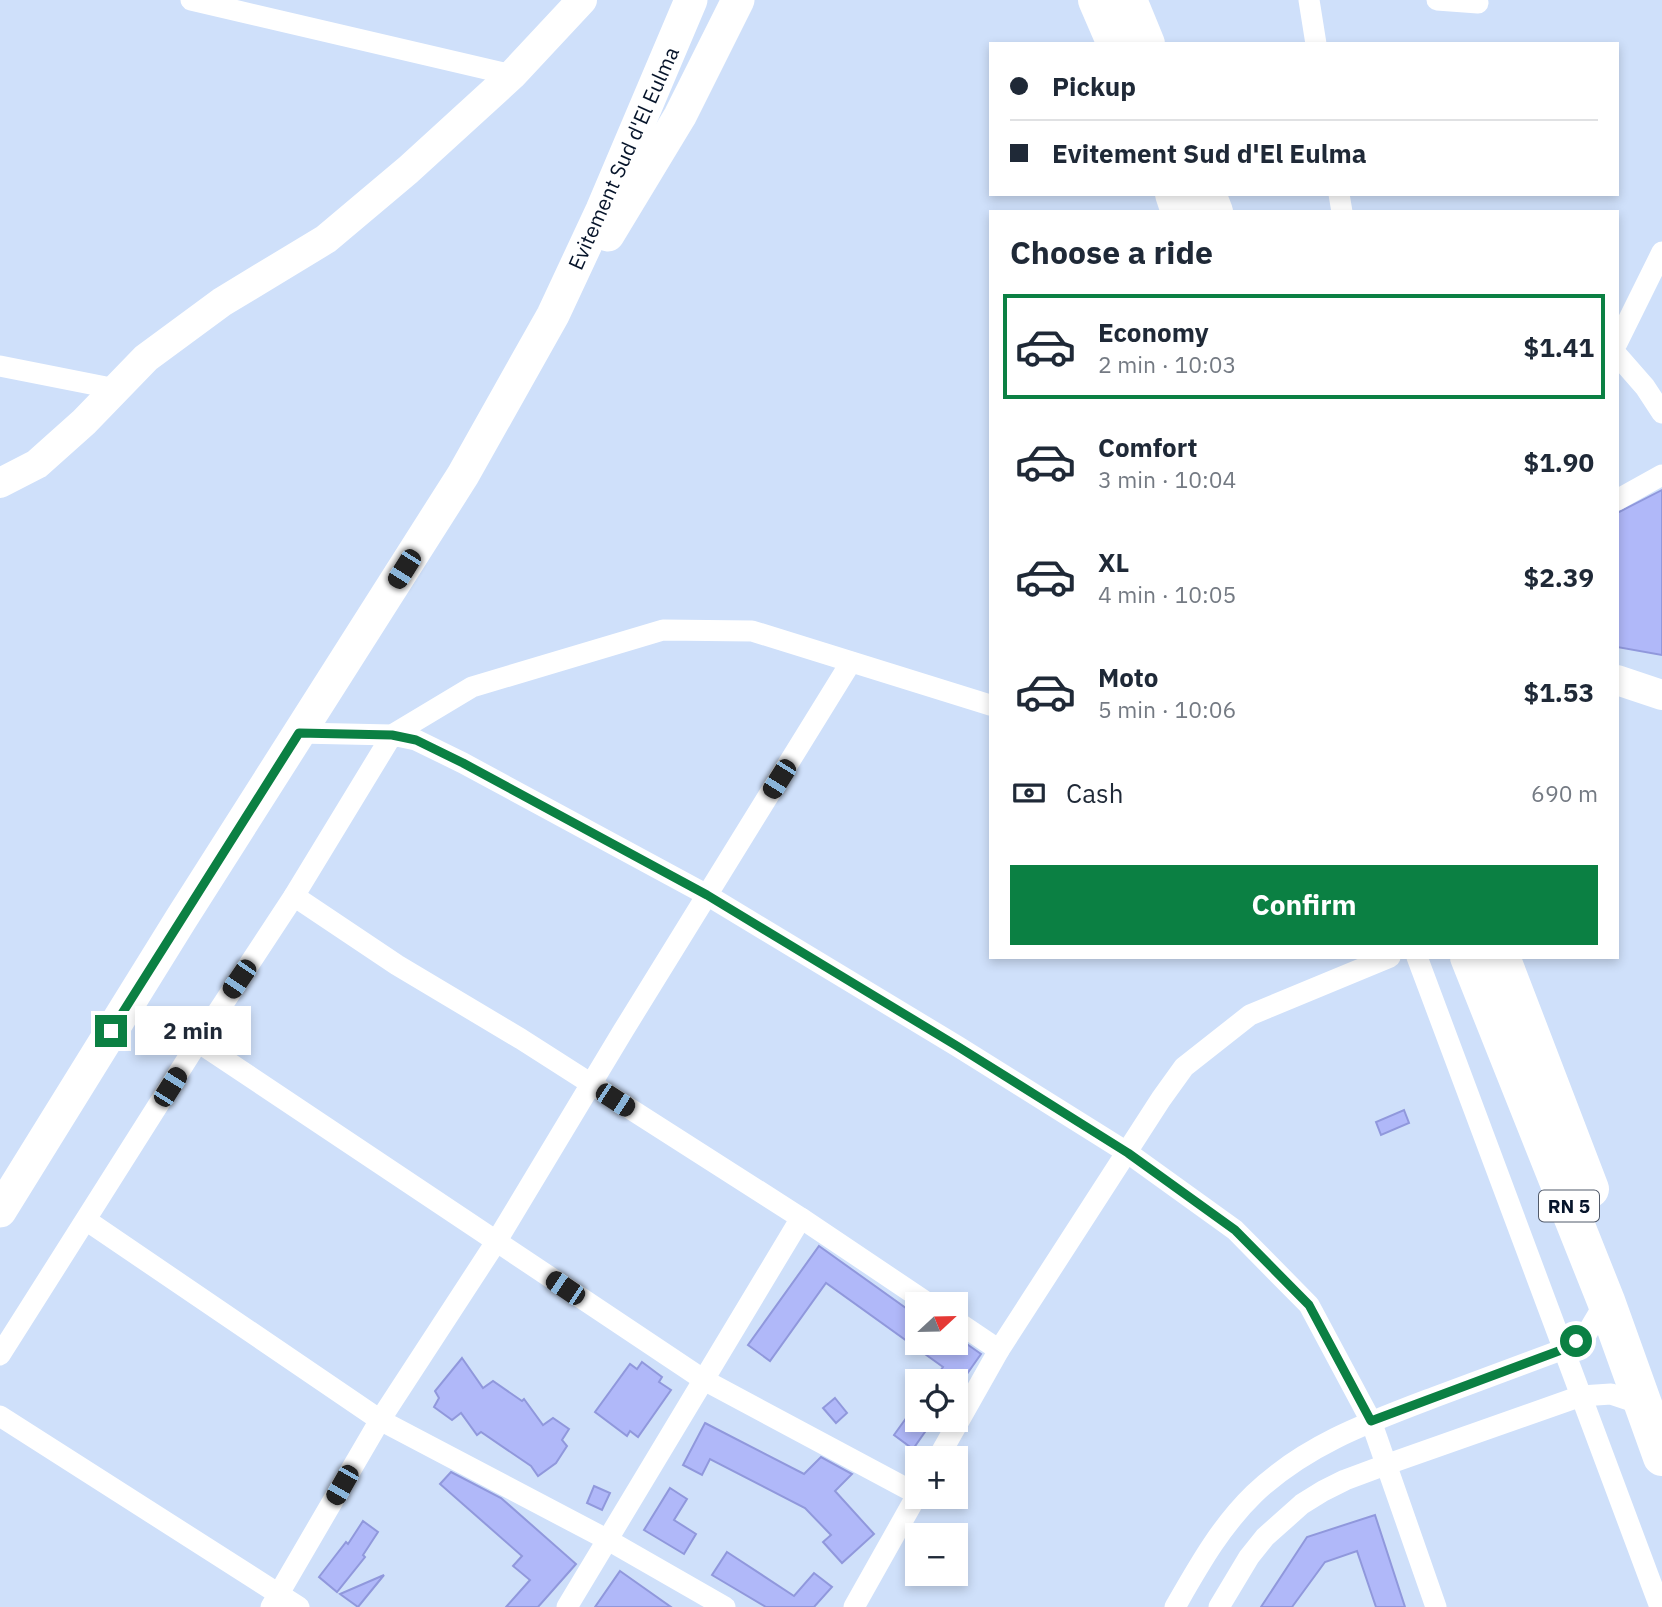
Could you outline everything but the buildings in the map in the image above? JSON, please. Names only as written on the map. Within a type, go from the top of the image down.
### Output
[{"type":"highway","points":[[1097,0],[1115,42]]},
{"type":"highway","points":[[1128,0],[1145,42]]},
{"type":"highway","name":"RN 5","points":[[1470,959],[1606,1301],[1653,1395]]},
{"type":"highway","name":"RN 5","points":[[1502,959],[1629,1291],[1653,1395],[1662,1457]]},
{"type":"main road","name":"Evitement Sud d'El Eulma","points":[[0,1211],[463,475],[501,409],[553,315],[602,210],[691,0]]},
{"type":"main road","name":"Evitement Sud d'El Eulma","points":[[553,315],[620,218],[674,128],[738,0]]},
{"type":"street","points":[[191,0],[512,75]]},
{"type":"street","points":[[0,484],[37,464],[84,422],[146,358],[222,302],[326,239],[512,75],[582,0]]},
{"type":"street","points":[[1309,0],[1316,42]]},
{"type":"street","points":[[1437,0],[1478,3]]},
{"type":"street","points":[[1619,340],[1662,252]]},
{"type":"street","points":[[1619,356],[1654,382],[1662,413]]},
{"type":"street","points":[[0,366],[116,389]]},
{"type":"street","points":[[1619,499],[1662,475]]},
{"type":"street","points":[[0,1355],[294,895],[392,735],[472,687],[663,630],[752,631],[989,705]]},
{"type":"street","points":[[275,1601],[380,1420],[496,1242],[851,662]]},
{"type":"street","points":[[1619,681],[1662,695]]},
{"type":"street","points":[[299,733],[392,735],[416,740],[463,763],[707,895],[957,1046],[1128,1153],[1235,1230],[1309,1305],[1371,1421],[1436,1607]]},
{"type":"street","points":[[294,895],[397,965],[592,1085],[801,1218],[911,1292]]},
{"type":"street","points":[[945,1446],[999,1350],[1161,1099],[1184,1068],[1250,1015],[1386,959]]},
{"type":"street","points":[[1418,959],[1660,1607]]},
{"type":"street","points":[[198,1042],[704,1380],[905,1489]]},
{"type":"street","points":[[567,1607],[801,1218]]},
{"type":"street","points":[[86,1220],[380,1420],[608,1540],[725,1607]]},
{"type":"street","points":[[1175,1607],[1214,1541],[1253,1495],[1299,1457],[1325,1441],[1371,1421],[1564,1349],[1587,1333],[1606,1301]]},
{"type":"street","points":[[968,1329],[999,1350]]},
{"type":"street","points":[[1219,1607],[1249,1557],[1283,1520],[1323,1491],[1345,1480],[1581,1396],[1653,1395]]},
{"type":"street","points":[[0,1416],[275,1601],[299,1607]]},
{"type":"street","points":[[854,1607],[909,1509]]},
{"type":"route","points":[[111,1031],[299,733],[392,735],[416,740],[707,895],[1128,1153],[1235,1230],[1309,1305],[1371,1421],[1564,1349],[1576,1341]]}]
